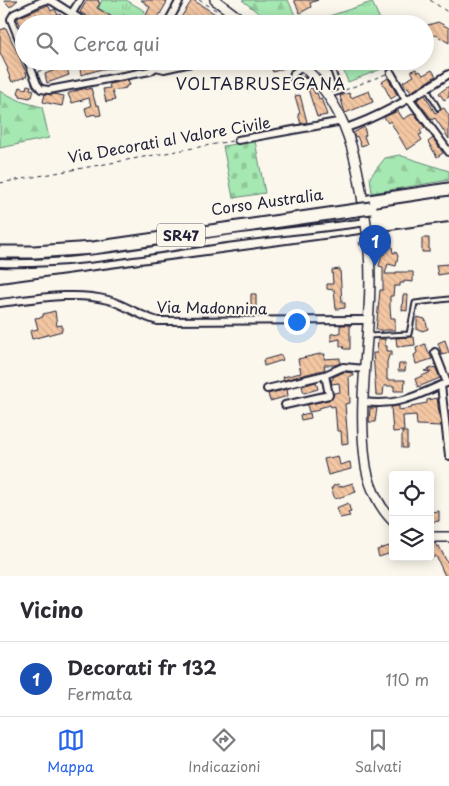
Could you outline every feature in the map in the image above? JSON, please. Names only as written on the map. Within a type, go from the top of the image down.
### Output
[{"type":"highway","name":"Corso Australia","points":[[0,252],[93,248],[355,207],[449,189]]},
{"type":"highway","name":"Corso Australia","points":[[370,204],[449,196]]},
{"type":"highway","name":"Corso Australia","points":[[0,244],[34,245],[93,241],[355,207]]},
{"type":"street","points":[[15,30],[11,20],[14,14],[46,0],[52,1],[75,15]]},
{"type":"street","points":[[72,13],[80,0]]},
{"type":"street","points":[[172,15],[180,0]]},
{"type":"street","points":[[218,1],[236,15]]},
{"type":"street","points":[[31,70],[41,89],[49,90],[152,70]]},
{"type":"street","points":[[296,70],[292,77],[295,80],[306,82],[318,81]]},
{"type":"street","points":[[306,70],[329,95],[345,125],[357,166],[367,231],[370,275],[365,369],[364,453],[368,477],[376,498],[389,516]]},
{"type":"street","points":[[391,72],[408,99],[449,152]]},
{"type":"street","name":"Via Decorati al Valore Civile","points":[[238,140],[345,125],[379,115],[449,74]]},
{"type":"street","points":[[0,263],[31,264],[88,259],[233,238],[367,231]]},
{"type":"street","name":"Via Madonnina","points":[[0,303],[80,296],[111,300],[146,318],[158,321],[368,320]]},
{"type":"street","points":[[364,402],[385,403],[404,401],[447,383],[435,352]]},
{"type":"street","points":[[268,389],[325,375],[343,367],[365,369]]},
{"type":"street","points":[[285,405],[329,395],[325,375]]},
{"type":"street","points":[[441,385],[449,456]]},
{"type":"street","points":[[434,537],[449,537]]},
{"type":"lane","points":[[329,95],[340,92],[333,70]]},
{"type":"lane","points":[[426,88],[438,108]]},
{"type":"lane","points":[[367,336],[409,334],[415,303],[449,299]]},
{"type":"path","points":[[430,0],[449,13]]},
{"type":"path","points":[[33,74],[41,70]]},
{"type":"path","points":[[340,92],[391,72]]},
{"type":"path","name":"Via Decorati al Valore Civile","points":[[0,183],[238,140]]},
{"type":"green space","points":[[102,0],[126,0],[145,11],[143,15],[109,15],[98,8]]},
{"type":"green space","points":[[242,0],[288,0],[295,15],[261,15]]},
{"type":"green space","points":[[372,2],[378,15],[332,15]]},
{"type":"green space","points":[[343,70],[379,70],[348,82]]},
{"type":"green space","points":[[0,91],[23,102],[42,107],[49,138],[0,148]]},
{"type":"green space","points":[[255,141],[265,193],[233,198],[223,146]]},
{"type":"green space","points":[[399,155],[449,171],[449,180],[372,193],[370,177],[385,158]]},
{"type":"building","points":[[4,0],[18,0],[10,7]]},
{"type":"building","points":[[87,0],[99,0],[98,2],[100,3],[97,8],[109,15],[85,15],[80,12]]},
{"type":"building","points":[[141,0],[163,0],[167,2],[159,15],[146,15],[150,7]]},
{"type":"building","points":[[193,0],[217,15],[183,15]]},
{"type":"building","points":[[294,0],[318,0],[310,3],[311,7],[300,13]]},
{"type":"building","points":[[48,5],[51,11],[55,9],[58,15],[41,15],[24,15]]},
{"type":"building","points":[[438,22],[449,28],[449,43],[434,36],[434,23]]},
{"type":"building","points":[[6,28],[15,48],[15,70],[25,70],[27,76],[12,82],[0,53],[0,30]]},
{"type":"building","points":[[55,70],[68,70],[69,75],[47,83],[45,74]]},
{"type":"building","points":[[80,70],[98,70],[81,75]]},
{"type":"building","points":[[432,70],[436,76],[411,92],[403,82],[414,76],[411,71],[420,71],[423,75]]},
{"type":"building","points":[[388,78],[397,95],[391,99],[382,82]]},
{"type":"building","points":[[128,80],[130,85],[126,86],[126,88],[112,91],[115,100],[106,102],[103,89],[110,88],[109,84]]},
{"type":"building","points":[[27,85],[31,86],[30,89],[34,90],[30,98],[20,96],[18,93],[20,87],[26,89]]},
{"type":"building","points":[[449,86],[449,97],[444,100],[439,93]]},
{"type":"building","points":[[86,88],[86,90],[91,88],[96,105],[99,105],[101,115],[87,116],[85,108],[91,106],[89,98],[72,103],[68,94]]},
{"type":"building","points":[[312,88],[315,94],[317,93],[319,99],[321,98],[327,115],[317,117],[308,89]]},
{"type":"building","points":[[369,91],[373,102],[345,113],[340,96],[349,93],[351,98]]},
{"type":"building","points":[[45,94],[64,96],[62,106],[43,102]]},
{"type":"building","points":[[300,95],[307,122],[301,124],[295,96]]},
{"type":"building","points":[[425,95],[435,113],[444,108],[449,116],[449,139],[435,118],[432,120],[417,100]]},
{"type":"building","points":[[398,111],[403,119],[414,113],[425,128],[420,130],[422,134],[419,135],[422,140],[407,150],[390,121],[388,123],[384,117]]},
{"type":"building","points":[[364,127],[366,135],[364,136],[367,144],[361,146],[357,136],[355,137],[353,133]]},
{"type":"building","points":[[433,138],[443,153],[437,157],[428,142]]},
{"type":"building","points":[[422,238],[429,238],[429,252],[422,252]]},
{"type":"building","points":[[391,240],[393,253],[396,252],[398,256],[396,266],[388,264],[385,274],[413,272],[413,282],[404,281],[404,283],[400,283],[400,286],[394,286],[393,296],[390,296],[390,308],[391,318],[395,318],[395,330],[384,330],[381,332],[381,330],[376,330],[380,290],[383,290],[383,267],[379,266],[382,254],[385,254],[382,241]]},
{"type":"building","points":[[449,264],[449,273],[438,275],[436,265]]},
{"type":"building","points":[[340,269],[342,303],[345,303],[345,308],[336,309],[334,290],[327,289],[327,284],[333,284],[332,270]]},
{"type":"building","points":[[251,294],[256,294],[256,308],[251,308]]},
{"type":"building","points":[[403,295],[408,295],[407,311],[402,310]]},
{"type":"building","points":[[55,311],[57,326],[62,325],[62,331],[32,339],[30,331],[38,329],[35,318],[43,317],[43,314]]},
{"type":"building","points":[[417,317],[425,319],[428,329],[417,330]]},
{"type":"building","points":[[340,325],[350,325],[350,349],[344,349],[343,346],[340,346],[340,339],[331,341],[331,334],[340,333]]},
{"type":"building","points":[[414,337],[415,345],[397,347],[396,338]]},
{"type":"building","points":[[378,339],[385,339],[387,351],[392,351],[392,355],[389,355],[387,362],[387,380],[405,380],[404,391],[394,391],[394,386],[384,386],[383,395],[376,395],[373,353],[377,353]]},
{"type":"building","points":[[445,340],[449,353],[442,355],[438,343]]},
{"type":"building","points":[[425,344],[432,359],[416,364],[414,355],[417,353],[416,348]]},
{"type":"building","points":[[325,354],[324,359],[340,358],[340,363],[324,365],[325,369],[323,370],[284,380],[283,377],[301,373],[298,359]]},
{"type":"building","points":[[281,355],[283,360],[264,366],[263,360]]},
{"type":"building","points":[[399,364],[406,364],[405,371],[398,371]]},
{"type":"building","points":[[435,367],[440,378],[418,387],[415,379],[431,372],[424,371]]},
{"type":"building","points":[[344,372],[353,373],[354,376],[349,376],[350,403],[345,404],[348,443],[342,444],[341,431],[337,431],[335,406],[331,407],[330,405],[319,408],[320,410],[309,412],[307,405],[332,399],[334,393],[340,392],[339,383],[332,384],[331,380],[333,377]]},
{"type":"building","points":[[316,382],[318,389],[304,393],[302,386]]},
{"type":"building","points":[[287,389],[288,396],[270,401],[268,394]]},
{"type":"building","points":[[437,398],[441,426],[417,425],[416,415],[403,416],[404,431],[393,432],[391,407],[399,406],[399,410],[412,408],[411,406],[427,403],[427,400]]},
{"type":"building","points":[[370,408],[377,408],[375,422],[369,422]]},
{"type":"building","points":[[310,413],[311,418],[301,420],[300,415]]},
{"type":"building","points":[[402,432],[407,432],[407,448],[402,448]]},
{"type":"building","points":[[338,456],[340,465],[350,462],[351,469],[328,475],[324,459]]},
{"type":"building","points":[[353,483],[356,492],[335,499],[331,488],[333,486],[338,484],[339,487]]},
{"type":"building","points":[[348,503],[351,512],[348,513],[350,516],[340,518],[336,508]]},
{"type":"building","points":[[439,511],[439,521],[434,522],[434,512]]},
{"type":"building","points":[[434,544],[437,547],[439,546],[447,562],[449,561],[449,576],[445,576],[436,556],[434,557]]},
{"type":"building","points":[[389,546],[389,554],[379,557],[377,550]]},
{"type":"railway","points":[[0,283],[449,222]]},
{"type":"place","name":"Decorati fr 132","points":[[375,266]]},
{"type":"district","name":"VOLTABRUSEGANA","points":[[261,83]]}]
